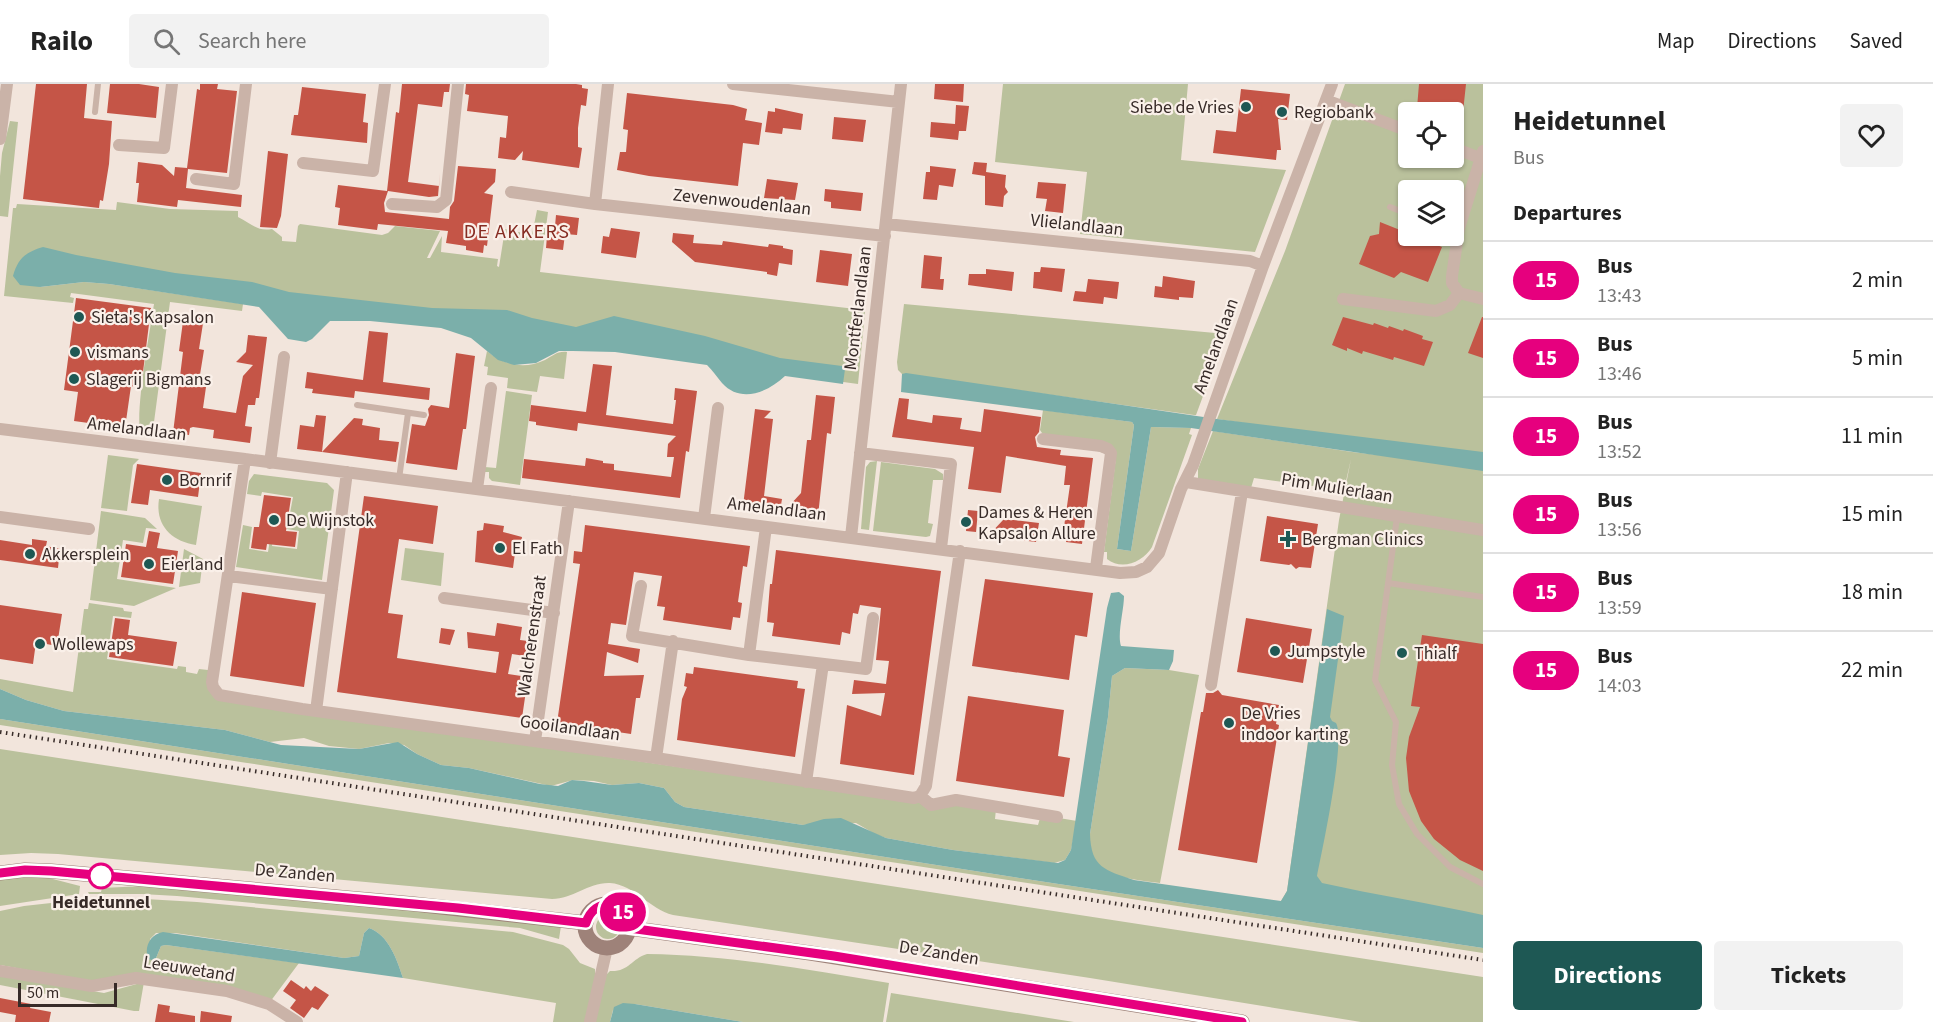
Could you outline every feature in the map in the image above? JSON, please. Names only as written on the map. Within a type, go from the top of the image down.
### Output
[{"type":"main road","name":"De Zanden","points":[[0,873],[25,870],[51,871],[458,908],[586,923]]},
{"type":"main road","points":[[610,905],[623,911],[629,928],[621,944],[607,948],[591,941],[586,933],[586,923],[595,908],[610,905]]},
{"type":"main road","name":"De Zanden","points":[[629,928],[834,956],[1242,1022]]},
{"type":"street","points":[[0,139],[7,84]]},
{"type":"street","points":[[119,145],[164,148],[172,84]]},
{"type":"street","points":[[196,179],[234,184],[246,84]]},
{"type":"street","points":[[303,163],[373,171],[385,84]]},
{"type":"street","points":[[392,204],[436,207],[446,200],[458,84]]},
{"type":"street","points":[[595,204],[608,84]]},
{"type":"street","points":[[733,84],[899,102]]},
{"type":"street","name":"Montferlandlaan","points":[[851,537],[901,84]]},
{"type":"street","name":"Amelandlaan","points":[[0,429],[941,548],[1120,573],[1136,572],[1147,567],[1159,553],[1332,84]]},
{"type":"street","points":[[1326,100],[1398,127]]},
{"type":"street","points":[[1464,150],[1482,155],[1464,208]]},
{"type":"street","name":"Zevenwoudenlaan","points":[[511,192],[595,204],[885,230]]},
{"type":"street","name":"Vlielandlaan","points":[[885,230],[1250,261],[1263,266]]},
{"type":"street","points":[[1455,246],[1452,283],[1459,293],[1483,299]]},
{"type":"street","points":[[1343,299],[1436,311],[1450,305],[1459,293]]},
{"type":"street","points":[[270,463],[284,357]]},
{"type":"street","points":[[477,489],[491,388]]},
{"type":"street","name":"Amelandlaan","points":[[704,518],[718,408]]},
{"type":"street","points":[[1043,439],[1101,446],[1111,453],[1096,568]]},
{"type":"street","points":[[860,453],[951,464],[941,548]]},
{"type":"street","points":[[245,459],[229,576],[332,589]]},
{"type":"street","points":[[316,711],[347,472]]},
{"type":"street","name":"Pim Mulierlaan","points":[[1186,482],[1483,530]]},
{"type":"street","points":[[1211,685],[1242,492]]},
{"type":"street","name":"Walcherenstraat","points":[[535,741],[569,501]]},
{"type":"street","points":[[0,517],[88,529]]},
{"type":"street","points":[[750,655],[766,527]]},
{"type":"street","points":[[920,796],[926,786],[960,551]]},
{"type":"street","name":"Gooilandlaan","points":[[229,576],[212,682],[215,691],[222,696],[552,745],[656,758],[914,798],[920,796],[931,804],[956,800],[1057,817]]},
{"type":"street","points":[[641,586],[632,636],[750,655],[866,669],[873,618]]},
{"type":"street","points":[[444,598],[554,613]]},
{"type":"street","points":[[656,758],[673,641]]},
{"type":"street","points":[[806,782],[823,664]]},
{"type":"street","points":[[590,1022],[607,948]]},
{"type":"street","name":"Leeuwetand","points":[[0,971],[92,986],[136,978],[227,991],[269,1004],[297,1022]]},
{"type":"lane","points":[[95,112],[98,84]]},
{"type":"lane","points":[[1390,207],[1398,210]]},
{"type":"lane","points":[[357,405],[423,415]]},
{"type":"lane","points":[[399,479],[408,412]]},
{"type":"lane","points":[[1397,516],[1375,680],[1396,722],[1392,765],[1399,804],[1417,834],[1450,867],[1483,884]]},
{"type":"lane","points":[[1388,583],[1483,597]]},
{"type":"green space","points":[[1003,84],[1188,84],[1181,160],[1286,170],[1255,252],[1080,234],[1087,172],[995,162]]},
{"type":"green space","points":[[1345,84],[1483,84],[1483,459],[1217,419],[1285,251]]},
{"type":"green space","points":[[10,121],[18,122],[8,217],[0,216],[0,176],[2,153]]},
{"type":"green space","points":[[117,202],[170,209],[238,211],[238,217],[258,228],[272,229],[282,237],[282,241],[296,242],[300,224],[382,235],[395,226],[440,231],[427,258],[430,258],[442,236],[441,252],[498,259],[497,266],[499,267],[505,229],[532,235],[537,210],[548,212],[540,272],[864,310],[858,384],[15,269],[40,287],[84,282],[109,284],[243,304],[242,311],[170,302],[152,437],[141,436],[139,426],[141,393],[154,304],[71,293],[70,297],[74,298],[73,303],[4,296],[13,208],[16,208],[17,204],[116,210]]},
{"type":"green space","points":[[904,304],[1226,334],[1196,415],[1194,415],[902,374],[898,370],[897,362]]},
{"type":"green space","points":[[487,351],[507,363],[522,365],[537,363],[558,353],[567,352],[564,379],[540,376],[537,392],[507,388],[508,378],[487,375],[488,367],[484,366]]},
{"type":"green space","points":[[506,391],[532,395],[520,485],[492,481],[489,478],[489,472],[484,472],[485,467],[496,468]]},
{"type":"green space","points":[[1043,410],[1132,422],[1134,425],[1117,549],[1131,551],[1151,427],[1191,428],[1189,434],[1192,435],[1152,547],[1138,561],[1125,564],[1113,563],[1107,559],[1107,552],[1104,552],[1116,457],[1042,433],[1040,430]]},
{"type":"green space","name":"Thialf","points":[[1213,431],[1352,452],[1483,467],[1483,928],[1281,901],[1287,891],[1339,520],[1351,459],[1344,490],[1254,478],[1251,488],[1198,480],[1198,469]]},
{"type":"green space","points":[[108,455],[139,459],[133,465],[127,511],[101,508]]},
{"type":"green space","points":[[877,461],[869,530],[861,529],[866,467],[870,462]]},
{"type":"green space","points":[[881,462],[935,469],[943,474],[943,480],[933,480],[928,523],[933,524],[930,536],[873,531]]},
{"type":"green space","points":[[254,474],[327,483],[334,490],[322,580],[236,567],[243,525],[252,527],[249,549],[268,552],[270,539],[273,539],[272,546],[297,549],[299,531],[287,529],[293,497],[262,492],[261,496],[247,494],[249,481]]},
{"type":"green space","points":[[159,499],[202,506],[196,545],[172,536],[162,524],[158,508]]},
{"type":"green space","points":[[101,511],[145,518],[157,529],[146,528],[143,543],[123,540],[117,579],[176,588],[134,606],[90,600]]},
{"type":"green space","points":[[405,548],[444,553],[441,586],[401,580]]},
{"type":"green space","points":[[184,549],[203,559],[200,583],[179,587]]},
{"type":"green space","points":[[89,603],[123,608],[124,611],[132,612],[131,618],[113,616],[107,659],[177,669],[178,666],[186,667],[186,672],[197,674],[199,669],[208,670],[209,689],[335,717],[919,802],[996,809],[995,819],[1038,825],[1041,815],[1077,821],[1071,850],[1065,860],[1054,863],[953,850],[886,838],[856,823],[803,825],[684,807],[675,802],[664,788],[639,783],[612,785],[573,780],[551,786],[469,768],[441,765],[404,745],[389,743],[359,749],[329,746],[304,738],[270,742],[225,730],[64,711],[26,700],[0,689],[0,679],[73,692],[84,609],[88,609]]},
{"type":"green space","points":[[1125,668],[1169,670],[1199,675],[1160,883],[1114,874],[1099,865],[1091,849],[1090,834],[1112,676]]},
{"type":"green space","points":[[0,719],[1483,948],[1483,953],[0,725]]},
{"type":"green space","points":[[0,749],[1483,977],[1483,1022],[1361,1022],[1090,978],[673,915],[657,908],[635,892],[610,883],[602,883],[552,899],[58,854],[0,855]]},
{"type":"green space","points":[[49,878],[80,886],[79,894],[0,906],[0,879]]},
{"type":"green space","points":[[144,886],[404,909],[561,926],[559,939],[520,928],[177,896],[89,894],[88,892],[101,892],[102,888]]},
{"type":"green space","points":[[96,898],[197,902],[513,932],[563,945],[580,963],[595,969],[595,978],[585,1022],[553,1022],[556,1003],[403,978],[387,942],[376,931],[369,928],[364,933],[359,956],[344,958],[175,933],[156,933],[150,939],[156,958],[161,946],[166,945],[299,963],[267,1006],[146,975],[93,982],[0,965],[0,911]]},
{"type":"green space","points":[[608,915],[616,919],[620,927],[616,935],[608,939],[600,935],[596,927],[600,919]]},
{"type":"green space","points":[[647,954],[739,960],[889,983],[883,1022],[743,1022],[635,1004],[613,1010],[610,1022],[594,1022],[606,975],[610,971],[626,967]]},
{"type":"green space","points":[[0,975],[104,993],[144,982],[139,1011],[134,1011],[0,985]]},
{"type":"green space","points":[[891,993],[1074,1022],[886,1022]]},
{"type":"water","points":[[43,247],[175,273],[252,282],[289,292],[432,308],[507,310],[576,327],[614,316],[705,336],[780,358],[842,366],[845,369],[843,384],[785,376],[763,391],[737,393],[722,383],[707,365],[615,352],[559,351],[536,363],[514,365],[498,360],[471,338],[441,328],[370,321],[330,321],[306,342],[288,339],[259,307],[109,284],[84,282],[40,287],[20,285],[13,276],[20,260],[32,251]]},
{"type":"water","points":[[902,374],[1217,419],[1483,452],[1483,471],[1191,428],[1151,427],[1131,551],[1117,549],[1134,425],[1132,422],[901,392]]},
{"type":"water","points":[[1119,592],[1124,596],[1121,646],[1174,650],[1169,670],[1125,668],[1112,676],[1090,834],[1093,854],[1102,866],[1134,880],[1281,901],[1287,891],[1327,609],[1344,616],[1330,717],[1336,723],[1338,733],[1336,772],[1317,876],[1322,883],[1483,915],[1483,948],[0,719],[0,689],[26,700],[64,711],[225,730],[281,745],[359,749],[398,742],[441,765],[469,768],[540,784],[558,786],[572,780],[612,785],[639,783],[664,788],[675,802],[684,807],[803,825],[824,819],[841,818],[886,838],[953,850],[1058,863],[1065,860],[1071,850],[1107,608],[1111,593]]},
{"type":"water","points":[[369,928],[376,931],[387,942],[403,978],[166,945],[161,946],[156,958],[152,960],[148,959],[147,954],[151,938],[163,932],[344,958],[359,956],[364,933]]},
{"type":"water","points":[[623,1003],[743,1022],[610,1022],[614,1007]]},
{"type":"building","points":[[36,84],[87,84],[84,118],[112,121],[109,164],[103,201],[100,200],[99,208],[23,199]]},
{"type":"building","points":[[110,84],[159,87],[156,118],[107,113]]},
{"type":"building","points":[[200,84],[218,84],[217,89],[237,91],[227,173],[188,169],[186,188],[242,195],[241,207],[178,200],[177,207],[137,202],[138,162],[162,165],[174,176],[175,167],[187,168],[197,89],[200,90]]},
{"type":"building","points":[[402,84],[450,84],[449,92],[444,92],[442,107],[418,104],[408,182],[439,186],[438,196],[429,197],[388,191],[384,203],[385,212],[449,219],[450,207],[454,201],[458,166],[496,169],[495,182],[484,193],[493,195],[487,246],[484,245],[483,253],[466,250],[466,246],[446,243],[448,231],[378,224],[377,230],[338,225],[340,208],[335,207],[338,185],[387,191],[396,112],[399,113]]},
{"type":"building","points":[[466,84],[576,84],[588,89],[586,106],[581,105],[578,128],[578,147],[582,148],[579,168],[522,160],[523,151],[515,160],[498,158],[500,137],[506,138],[508,116],[467,111],[469,95],[465,94]]},
{"type":"building","points":[[935,84],[964,84],[963,102],[934,99]]},
{"type":"building","points":[[1419,84],[1466,84],[1464,103],[1418,102]]},
{"type":"building","points":[[302,87],[366,94],[363,122],[368,123],[367,143],[291,135],[294,115],[298,115]]},
{"type":"building","points":[[1241,89],[1290,94],[1287,120],[1278,119],[1281,150],[1277,150],[1276,160],[1213,153],[1216,130],[1236,132]]},
{"type":"building","points":[[627,93],[733,105],[747,109],[745,120],[762,123],[759,145],[743,143],[738,186],[617,170],[620,152],[626,152],[628,130],[623,129]]},
{"type":"building","points":[[956,105],[969,106],[966,131],[959,131],[958,140],[930,137],[931,122],[955,124]]},
{"type":"building","points":[[775,108],[803,114],[801,130],[783,128],[782,134],[765,132],[768,111],[775,112]]},
{"type":"building","points":[[834,117],[866,120],[863,142],[832,139]]},
{"type":"building","points":[[268,151],[288,154],[281,216],[277,228],[260,227]]},
{"type":"building","points":[[974,162],[987,163],[986,172],[1006,175],[1005,187],[1008,192],[1004,196],[1003,207],[985,205],[985,176],[972,174]]},
{"type":"building","points":[[930,166],[956,169],[953,187],[939,185],[937,200],[923,199],[926,172],[930,172]]},
{"type":"building","points":[[767,179],[798,183],[795,200],[764,198]]},
{"type":"building","points":[[1038,182],[1066,184],[1063,213],[1045,211],[1047,199],[1036,198]]},
{"type":"building","points":[[825,189],[863,193],[861,211],[831,208],[831,202],[824,201]]},
{"type":"building","points":[[556,215],[579,218],[577,235],[565,234],[563,250],[546,248],[547,236],[554,237]]},
{"type":"building","points":[[1380,222],[1398,229],[1398,246],[1442,247],[1428,282],[1401,272],[1394,278],[1359,264],[1370,236],[1379,234]]},
{"type":"building","points":[[611,228],[640,232],[636,258],[601,253],[603,236],[609,237]]},
{"type":"building","points":[[673,233],[694,235],[693,243],[722,245],[723,241],[768,247],[769,244],[783,246],[783,248],[793,250],[792,265],[779,263],[777,276],[767,274],[767,272],[695,262],[672,242]]},
{"type":"building","points":[[820,250],[852,254],[848,286],[816,282]]},
{"type":"building","points":[[924,255],[942,257],[940,279],[944,279],[943,290],[921,288]]},
{"type":"building","points":[[1041,267],[1065,269],[1062,292],[1033,288],[1034,272],[1040,272]]},
{"type":"building","points":[[986,269],[1014,272],[1012,291],[968,285],[969,274],[986,274]]},
{"type":"building","points":[[1163,276],[1195,281],[1193,298],[1179,297],[1179,300],[1154,297],[1155,286],[1162,287]]},
{"type":"building","points":[[1088,279],[1119,282],[1117,299],[1104,297],[1103,304],[1073,301],[1075,291],[1086,292]]},
{"type":"building","points":[[76,298],[151,308],[141,388],[131,386],[125,428],[74,421],[78,392],[64,390]]},
{"type":"building","points":[[184,314],[204,317],[199,349],[204,350],[198,387],[206,387],[203,408],[236,413],[243,376],[253,365],[236,362],[246,352],[248,335],[267,337],[259,398],[256,398],[255,405],[248,405],[245,426],[252,427],[250,443],[213,438],[214,430],[193,427],[190,428],[189,435],[173,433],[183,352],[179,351]]},
{"type":"building","points":[[1343,317],[1403,331],[1404,329],[1433,342],[1424,366],[1394,357],[1393,360],[1363,351],[1362,354],[1347,348],[1347,351],[1332,345]]},
{"type":"building","points":[[1483,317],[1483,358],[1468,353]]},
{"type":"building","points":[[369,331],[388,333],[383,382],[430,388],[429,400],[355,391],[354,398],[312,393],[313,389],[305,388],[307,372],[363,380]]},
{"type":"building","points":[[456,353],[475,356],[466,429],[463,429],[457,470],[406,463],[412,424],[425,426],[431,405],[449,408]]},
{"type":"building","points":[[593,364],[612,366],[606,415],[673,424],[675,388],[697,391],[680,498],[522,478],[524,459],[585,466],[586,458],[614,464],[614,470],[671,477],[674,457],[667,457],[668,444],[676,436],[578,423],[577,431],[536,425],[536,422],[529,421],[531,405],[586,412]]},
{"type":"building","points":[[816,395],[835,397],[831,434],[827,433],[818,516],[802,514],[803,506],[790,505],[801,493],[807,440],[811,440]]},
{"type":"building","points":[[899,398],[909,399],[907,419],[932,423],[933,415],[962,418],[960,429],[981,432],[984,409],[1041,417],[1039,432],[1035,437],[1037,447],[1061,450],[1060,455],[1093,458],[1082,544],[1066,542],[1067,534],[1063,534],[1070,485],[1064,485],[1066,466],[1006,456],[1001,493],[968,489],[974,447],[892,437]]},
{"type":"building","points":[[755,409],[771,411],[764,418],[773,419],[764,496],[782,499],[780,511],[743,506]]},
{"type":"building","points":[[316,415],[326,416],[322,452],[297,449],[300,425],[314,427]]},
{"type":"building","points":[[354,418],[363,419],[362,425],[380,428],[379,440],[399,442],[396,462],[322,452]]},
{"type":"building","name":"Bornrif","points":[[137,464],[201,473],[198,497],[150,490],[148,505],[131,503]]},
{"type":"building","name":"De Wijnstok","points":[[264,495],[291,498],[286,531],[297,532],[295,547],[267,544],[266,550],[251,548],[254,527],[259,527]]},
{"type":"building","points":[[364,496],[438,506],[433,544],[399,539],[388,613],[403,615],[397,658],[496,673],[499,652],[468,648],[467,632],[495,636],[497,623],[522,627],[520,640],[528,641],[525,656],[512,654],[508,674],[528,677],[522,718],[337,692]]},
{"type":"building","points":[[968,510],[978,511],[976,532],[966,531]]},
{"type":"building","points":[[1267,516],[1318,524],[1311,568],[1296,569],[1291,564],[1260,561]]},
{"type":"building","points":[[1004,519],[1039,523],[1036,542],[988,536]]},
{"type":"building","name":"El Fath","points":[[484,523],[504,526],[503,532],[522,537],[521,543],[524,543],[522,554],[515,553],[513,568],[475,562],[477,531],[483,530]]},
{"type":"building","points":[[585,525],[750,546],[747,567],[743,566],[738,602],[742,603],[740,618],[733,617],[731,630],[663,620],[665,607],[657,606],[662,576],[634,572],[626,625],[611,623],[608,644],[640,649],[638,663],[607,652],[604,676],[644,675],[640,698],[636,698],[631,734],[557,723],[580,564],[573,563],[574,551],[582,552]]},
{"type":"building","name":"Eierland","points":[[149,531],[160,533],[157,548],[178,551],[173,584],[121,577],[126,544],[146,547]]},
{"type":"building","name":"Akkersplein","points":[[32,539],[47,541],[46,546],[60,549],[58,568],[0,560],[0,540],[32,545]]},
{"type":"building","points":[[776,550],[941,571],[914,775],[840,764],[847,705],[881,716],[885,693],[852,694],[854,680],[886,684],[889,661],[876,660],[881,608],[860,605],[858,614],[853,613],[850,634],[842,632],[840,645],[772,636],[774,623],[767,622]]},
{"type":"building","points":[[985,579],[1093,593],[1087,637],[1075,635],[1069,680],[972,666]]},
{"type":"building","points":[[242,592],[316,603],[304,687],[230,676]]},
{"type":"building","points":[[0,605],[62,614],[57,646],[36,642],[33,664],[0,659]]},
{"type":"building","points":[[115,618],[130,620],[128,635],[177,642],[173,666],[109,657]]},
{"type":"building","points":[[1246,618],[1312,629],[1303,683],[1237,672]]},
{"type":"building","points":[[441,628],[455,630],[450,645],[439,643]]},
{"type":"building","name":"Thialf","points":[[1422,635],[1483,644],[1483,871],[1460,860],[1434,839],[1421,821],[1409,791],[1406,758],[1409,737],[1420,707],[1411,706]]},
{"type":"building","points":[[694,667],[798,681],[797,688],[805,689],[795,757],[677,740],[682,699],[687,687],[684,686],[686,673],[693,674]]},
{"type":"building","points":[[1218,690],[1222,695],[1279,705],[1276,724],[1279,725],[1257,863],[1178,850],[1201,712],[1203,712],[1206,693]]},
{"type":"building","points":[[968,696],[1064,710],[1058,756],[1070,758],[1064,797],[956,781]]},
{"type":"building","points":[[291,980],[304,989],[306,986],[311,991],[315,986],[329,995],[318,1010],[312,1007],[304,1018],[290,1008],[296,1000],[283,991]]},
{"type":"building","points":[[0,998],[31,1004],[30,1008],[51,1012],[49,1022],[15,1022],[16,1015],[0,1012]]},
{"type":"building","points":[[158,1004],[170,1006],[169,1012],[195,1016],[195,1022],[155,1022]]},
{"type":"building","points":[[201,1011],[232,1016],[231,1022],[200,1022]]},
{"type":"railway","points":[[0,732],[1483,960]]},
{"type":"bus line","name":"15","points":[[0,873],[25,870],[51,871],[458,908],[586,923],[595,908],[610,905],[623,911],[629,928],[834,956],[1242,1022]]},
{"type":"place","name":"Siebe de Vries","points":[[1246,107]]},
{"type":"place","name":"Regiobank","points":[[1282,112]]},
{"type":"place","name":"Sieta's Kapsalon","points":[[79,317]]},
{"type":"place","name":"vismans","points":[[75,352]]},
{"type":"place","name":"Slagerij Bigmans","points":[[74,379]]},
{"type":"place","name":"Bornrif","points":[[167,480]]},
{"type":"place","name":"De Wijnstok","points":[[274,520]]},
{"type":"place","name":"Dames & Heren Kapsalon Allure","points":[[966,522]]},
{"type":"place","name":"Bergman Clinics","points":[[1288,539]]},
{"type":"place","name":"El Fath","points":[[500,548]]},
{"type":"place","name":"Akkersplein","points":[[30,554]]},
{"type":"place","name":"Eierland","points":[[149,564]]},
{"type":"place","name":"Wollewaps","points":[[40,644]]},
{"type":"place","name":"Jumpstyle","points":[[1275,651]]},
{"type":"place","name":"Thialf","points":[[1402,653]]},
{"type":"place","name":"De Vries indoor karting","points":[[1229,723]]},
{"type":"place","name":"Heidetunnel","points":[[101,876]]},
{"type":"district","name":"DE AKKERS","points":[[517,232]]}]
